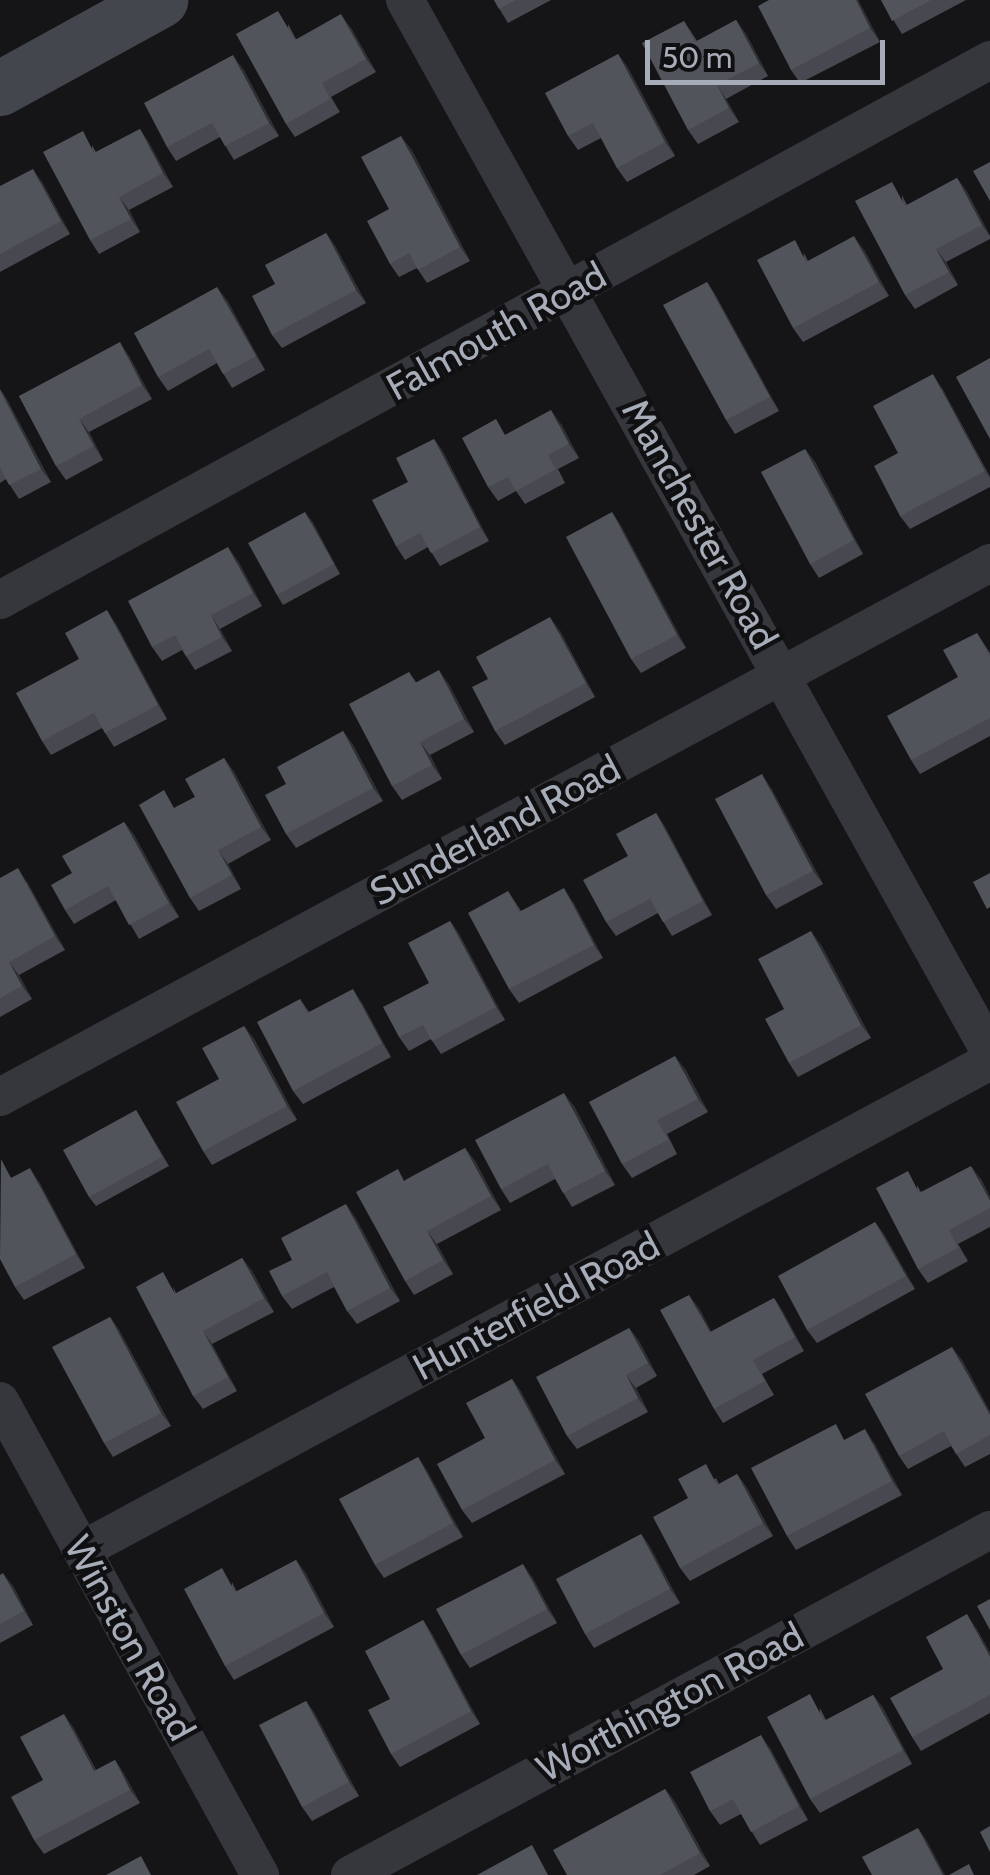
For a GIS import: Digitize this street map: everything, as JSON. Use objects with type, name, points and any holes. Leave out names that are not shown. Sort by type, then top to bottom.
[{"type":"street","points":[[0,88],[160,0]]},
{"type":"street","name":"Manchester Road","points":[[405,0],[785,674],[990,1052]]},
{"type":"street","name":"Falmouth Road","points":[[0,600],[990,60]]},
{"type":"street","name":"Sunderland Road","points":[[0,1097],[990,563]]},
{"type":"street","name":"Hunterfield Road","points":[[82,1550],[990,1061]]},
{"type":"street","name":"Winston Road","points":[[0,1401],[260,1875]]},
{"type":"street","name":"Worthington Road","points":[[350,1875],[990,1530]]},
{"type":"building","points":[[494,0],[516,0],[499,9]]},
{"type":"building","points":[[769,0],[856,0],[870,28],[791,70],[758,6]]},
{"type":"building","points":[[881,0],[931,0],[892,21]]},
{"type":"building","points":[[278,11],[295,40],[341,14],[366,59],[322,83],[330,99],[286,124],[236,34]]},
{"type":"building","points":[[736,20],[759,63],[717,85],[729,108],[688,130],[642,43],[684,21],[695,42]]},
{"type":"building","points":[[618,54],[665,142],[617,168],[593,123],[568,136],[545,93]]},
{"type":"building","points":[[233,55],[269,123],[225,146],[212,123],[167,147],[144,103]]},
{"type":"building","points":[[140,129],[163,173],[119,197],[131,219],[90,240],[43,152],[83,131],[94,153]]},
{"type":"building","points":[[401,136],[460,247],[418,270],[409,253],[390,264],[367,221],[389,209],[361,157]]},
{"type":"building","points":[[990,162],[990,201],[973,171]]},
{"type":"building","points":[[33,169],[61,221],[0,254],[0,186]]},
{"type":"building","points":[[957,178],[982,225],[936,249],[949,272],[905,295],[855,201],[892,182],[905,206]]},
{"type":"building","points":[[326,233],[356,290],[272,335],[252,296],[275,284],[265,265]]},
{"type":"building","points":[[854,236],[879,282],[793,328],[757,260],[795,240],[806,262]]},
{"type":"building","points":[[707,282],[770,397],[726,420],[663,305]]},
{"type":"building","points":[[217,287],[256,356],[223,374],[209,349],[158,377],[134,333]]},
{"type":"building","points":[[120,342],[142,385],[79,419],[94,446],[56,466],[19,396]]},
{"type":"building","points":[[990,358],[990,439],[956,377]]},
{"type":"building","points":[[933,374],[985,471],[900,516],[874,466],[898,453],[873,406]]},
{"type":"building","points":[[0,391],[41,469],[9,485],[0,467]]},
{"type":"building","points":[[551,410],[569,444],[548,455],[556,469],[516,491],[508,477],[488,487],[462,438],[496,419],[505,435]]},
{"type":"building","points":[[434,439],[480,527],[431,553],[420,533],[396,546],[372,500],[408,482],[396,458]]},
{"type":"building","points":[[805,449],[854,540],[810,564],[761,472]]},
{"type":"building","points":[[305,512],[334,564],[277,595],[248,543]]},
{"type":"building","points":[[612,512],[677,635],[631,659],[566,537]]},
{"type":"building","points":[[228,547],[253,593],[211,615],[222,637],[186,656],[175,635],[152,647],[128,601]]},
{"type":"building","points":[[107,610],[158,705],[105,733],[94,713],[42,741],[16,693],[79,659],[65,633]]},
{"type":"building","points":[[550,617],[586,683],[495,731],[472,687],[488,679],[476,657]]},
{"type":"building","points":[[977,633],[990,657],[990,718],[911,760],[887,716],[958,677],[943,650]]},
{"type":"building","points":[[439,670],[464,719],[420,742],[432,765],[392,786],[349,704],[409,672],[415,683]]},
{"type":"building","points":[[343,731],[373,788],[286,834],[265,795],[286,784],[277,767]]},
{"type":"building","points":[[224,758],[261,827],[218,850],[232,875],[190,898],[139,805],[164,790],[174,808],[195,797],[185,779]]},
{"type":"building","points":[[762,774],[813,871],[766,895],[715,799]]},
{"type":"building","points":[[656,813],[703,901],[663,922],[650,899],[606,922],[583,880],[628,856],[616,834]]},
{"type":"building","points":[[124,822],[169,903],[129,925],[108,886],[65,910],[51,885],[72,873],[62,856]]},
{"type":"building","points":[[18,868],[55,936],[9,962],[22,986],[0,998],[0,878]]},
{"type":"building","points":[[990,873],[990,907],[987,909],[973,882]]},
{"type":"building","points":[[564,888],[594,945],[509,989],[468,913],[508,891],[519,912]]},
{"type":"building","points":[[450,921],[496,1007],[432,1041],[423,1025],[399,1037],[383,1007],[429,983],[408,943]]},
{"type":"building","points":[[811,931],[861,1025],[789,1063],[765,1019],[784,1009],[758,959]]},
{"type":"building","points":[[353,989],[382,1043],[293,1091],[257,1022],[300,999],[307,1013]]},
{"type":"building","points":[[244,1026],[287,1106],[203,1151],[176,1102],[219,1079],[202,1048]]},
{"type":"building","points":[[675,1056],[698,1099],[657,1120],[668,1140],[622,1164],[589,1102]]},
{"type":"building","points":[[564,1093],[605,1171],[563,1193],[548,1164],[501,1189],[475,1140]]},
{"type":"building","points":[[136,1110],[162,1157],[89,1197],[63,1150]]},
{"type":"building","points":[[465,1148],[491,1196],[427,1231],[443,1260],[405,1281],[356,1192],[398,1169],[404,1181]]},
{"type":"building","points":[[1,1159],[11,1178],[30,1168],[76,1254],[15,1287],[0,1259]]},
{"type":"building","points":[[971,1166],[990,1208],[949,1230],[958,1248],[918,1269],[876,1188],[908,1171],[919,1193]]},
{"type":"building","points":[[346,1204],[390,1288],[347,1311],[327,1272],[282,1296],[269,1271],[292,1260],[281,1238]]},
{"type":"building","points":[[875,1222],[906,1276],[807,1330],[778,1276]]},
{"type":"building","points":[[242,1258],[264,1298],[203,1331],[228,1377],[193,1396],[136,1287],[163,1272],[175,1294]]},
{"type":"building","points":[[689,1295],[710,1332],[774,1298],[795,1337],[753,1360],[765,1381],[714,1409],[660,1310]]},
{"type":"building","points":[[110,1317],[161,1413],[104,1443],[52,1347]]},
{"type":"building","points":[[629,1328],[648,1363],[626,1375],[638,1398],[567,1436],[536,1377]]},
{"type":"building","points":[[952,1347],[990,1415],[990,1435],[956,1454],[944,1431],[899,1456],[865,1394]]},
{"type":"building","points":[[512,1379],[555,1460],[462,1510],[437,1464],[485,1438],[466,1403]]},
{"type":"building","points":[[836,1424],[844,1440],[865,1429],[892,1481],[787,1536],[751,1468]]},
{"type":"building","points":[[418,1457],[453,1523],[375,1565],[339,1499]]},
{"type":"building","points":[[706,1464],[717,1485],[737,1474],[763,1523],[680,1568],[653,1517],[688,1498],[678,1479]]},
{"type":"building","points":[[641,1534],[670,1589],[585,1634],[556,1579]]},
{"type":"building","points":[[296,1560],[324,1613],[225,1666],[184,1589],[222,1568],[235,1592]]},
{"type":"building","points":[[523,1564],[547,1609],[461,1655],[436,1609]]},
{"type":"building","points":[[3,1573],[24,1611],[0,1624],[0,1575]]},
{"type":"building","points":[[990,1599],[990,1630],[977,1606]]},
{"type":"building","points":[[967,1614],[990,1657],[990,1695],[912,1737],[890,1698],[943,1669],[926,1637]]},
{"type":"building","points":[[423,1620],[471,1711],[391,1754],[368,1710],[390,1699],[365,1651]]},
{"type":"building","points":[[810,1694],[824,1721],[873,1695],[903,1750],[810,1799],[767,1717]]},
{"type":"building","points":[[306,1701],[349,1782],[302,1807],[259,1725]]},
{"type":"building","points":[[64,1714],[94,1771],[115,1760],[130,1790],[34,1840],[11,1797],[43,1780],[20,1737]]},
{"type":"building","points":[[761,1735],[799,1806],[751,1832],[733,1799],[710,1811],[690,1772]]},
{"type":"building","points":[[665,1789],[700,1853],[660,1875],[567,1875],[553,1850]]},
{"type":"building","points":[[990,1826],[990,1852],[980,1832]]},
{"type":"building","points":[[918,1828],[943,1875],[872,1875],[862,1857]]},
{"type":"building","points":[[532,1845],[548,1875],[477,1875]]},
{"type":"building","points":[[141,1856],[151,1875],[106,1875]]},
{"type":"building","points":[[969,1864],[974,1875],[949,1875]]}]
